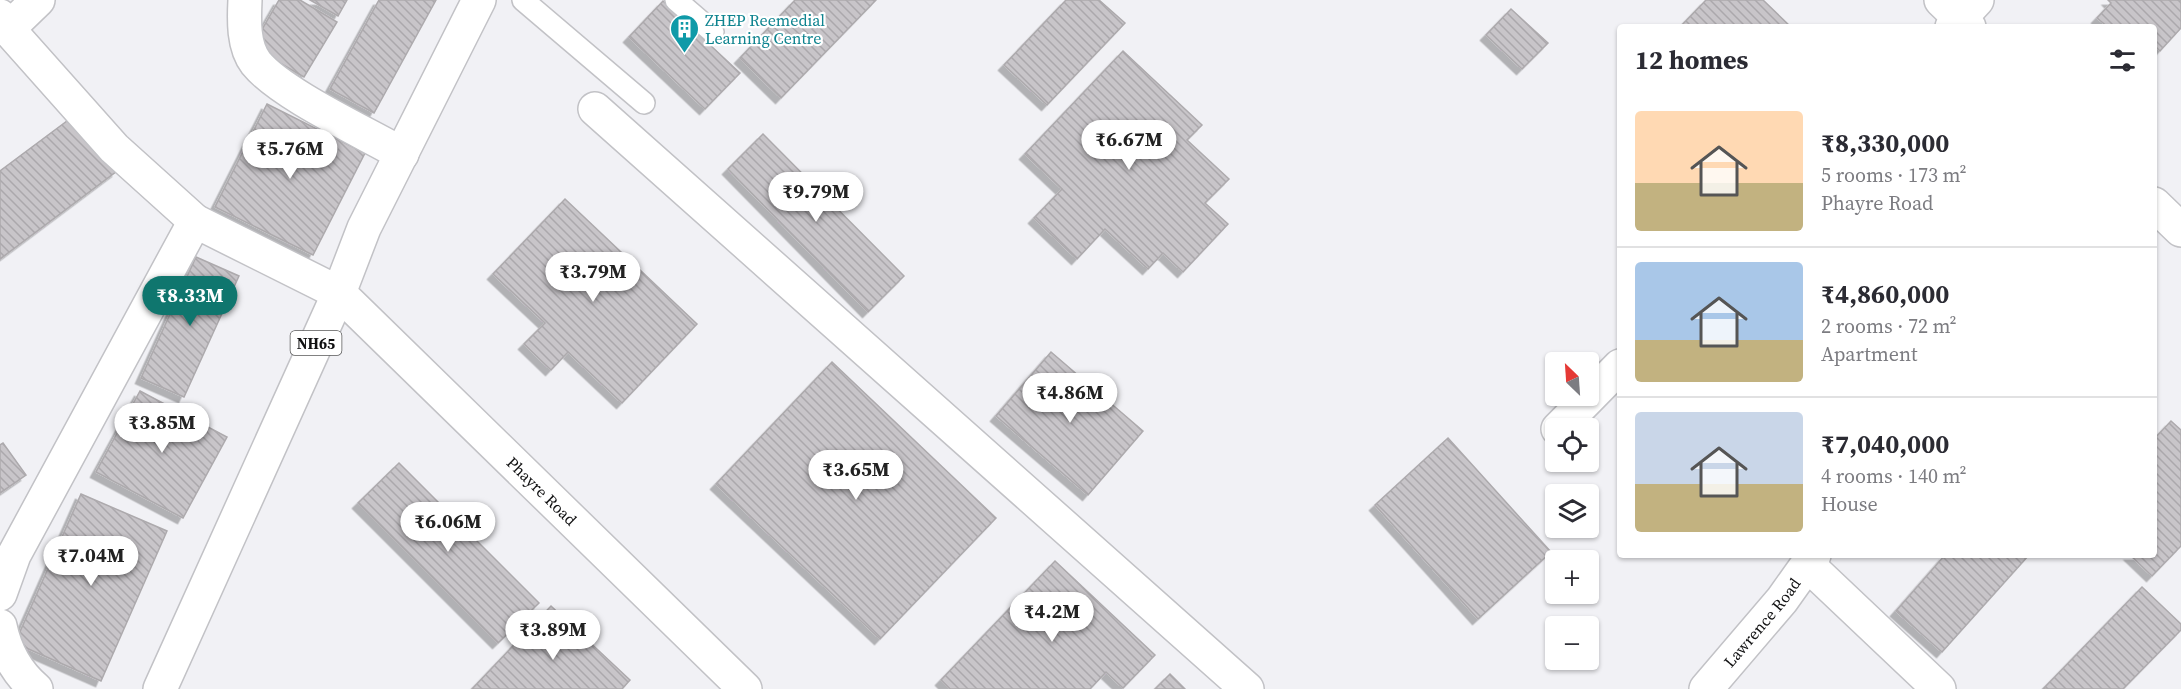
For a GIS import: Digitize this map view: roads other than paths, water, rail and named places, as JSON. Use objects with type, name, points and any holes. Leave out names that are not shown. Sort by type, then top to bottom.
[{"type":"main road","points":[[4,23],[38,0]]},
{"type":"main road","points":[[245,0],[244,27],[254,61],[276,82],[402,154]]},
{"type":"main road","name":"NH65","points":[[160,689],[339,293],[364,228],[479,0]]},
{"type":"main road","name":"Phayre Road","points":[[4,23],[114,148],[195,221],[339,293],[745,689]]},
{"type":"main road","points":[[595,109],[1247,689]]},
{"type":"main road","points":[[2157,207],[2181,230]]},
{"type":"main road","points":[[0,594],[14,555],[195,221]]},
{"type":"main road","points":[[1569,418],[1617,369]]},
{"type":"main road","points":[[1811,560],[1939,689]]},
{"type":"main road","name":"Lawrence Road","points":[[1706,689],[1782,600],[1811,560]]},
{"type":"main road","points":[[0,626],[4,644],[25,680],[36,689]]},
{"type":"lane","points":[[523,0],[644,103]]},
{"type":"lane","points":[[676,0],[713,32]]},
{"type":"place","name":"ZHEP Reemedial Learning Centre","points":[[684,54]]}]
